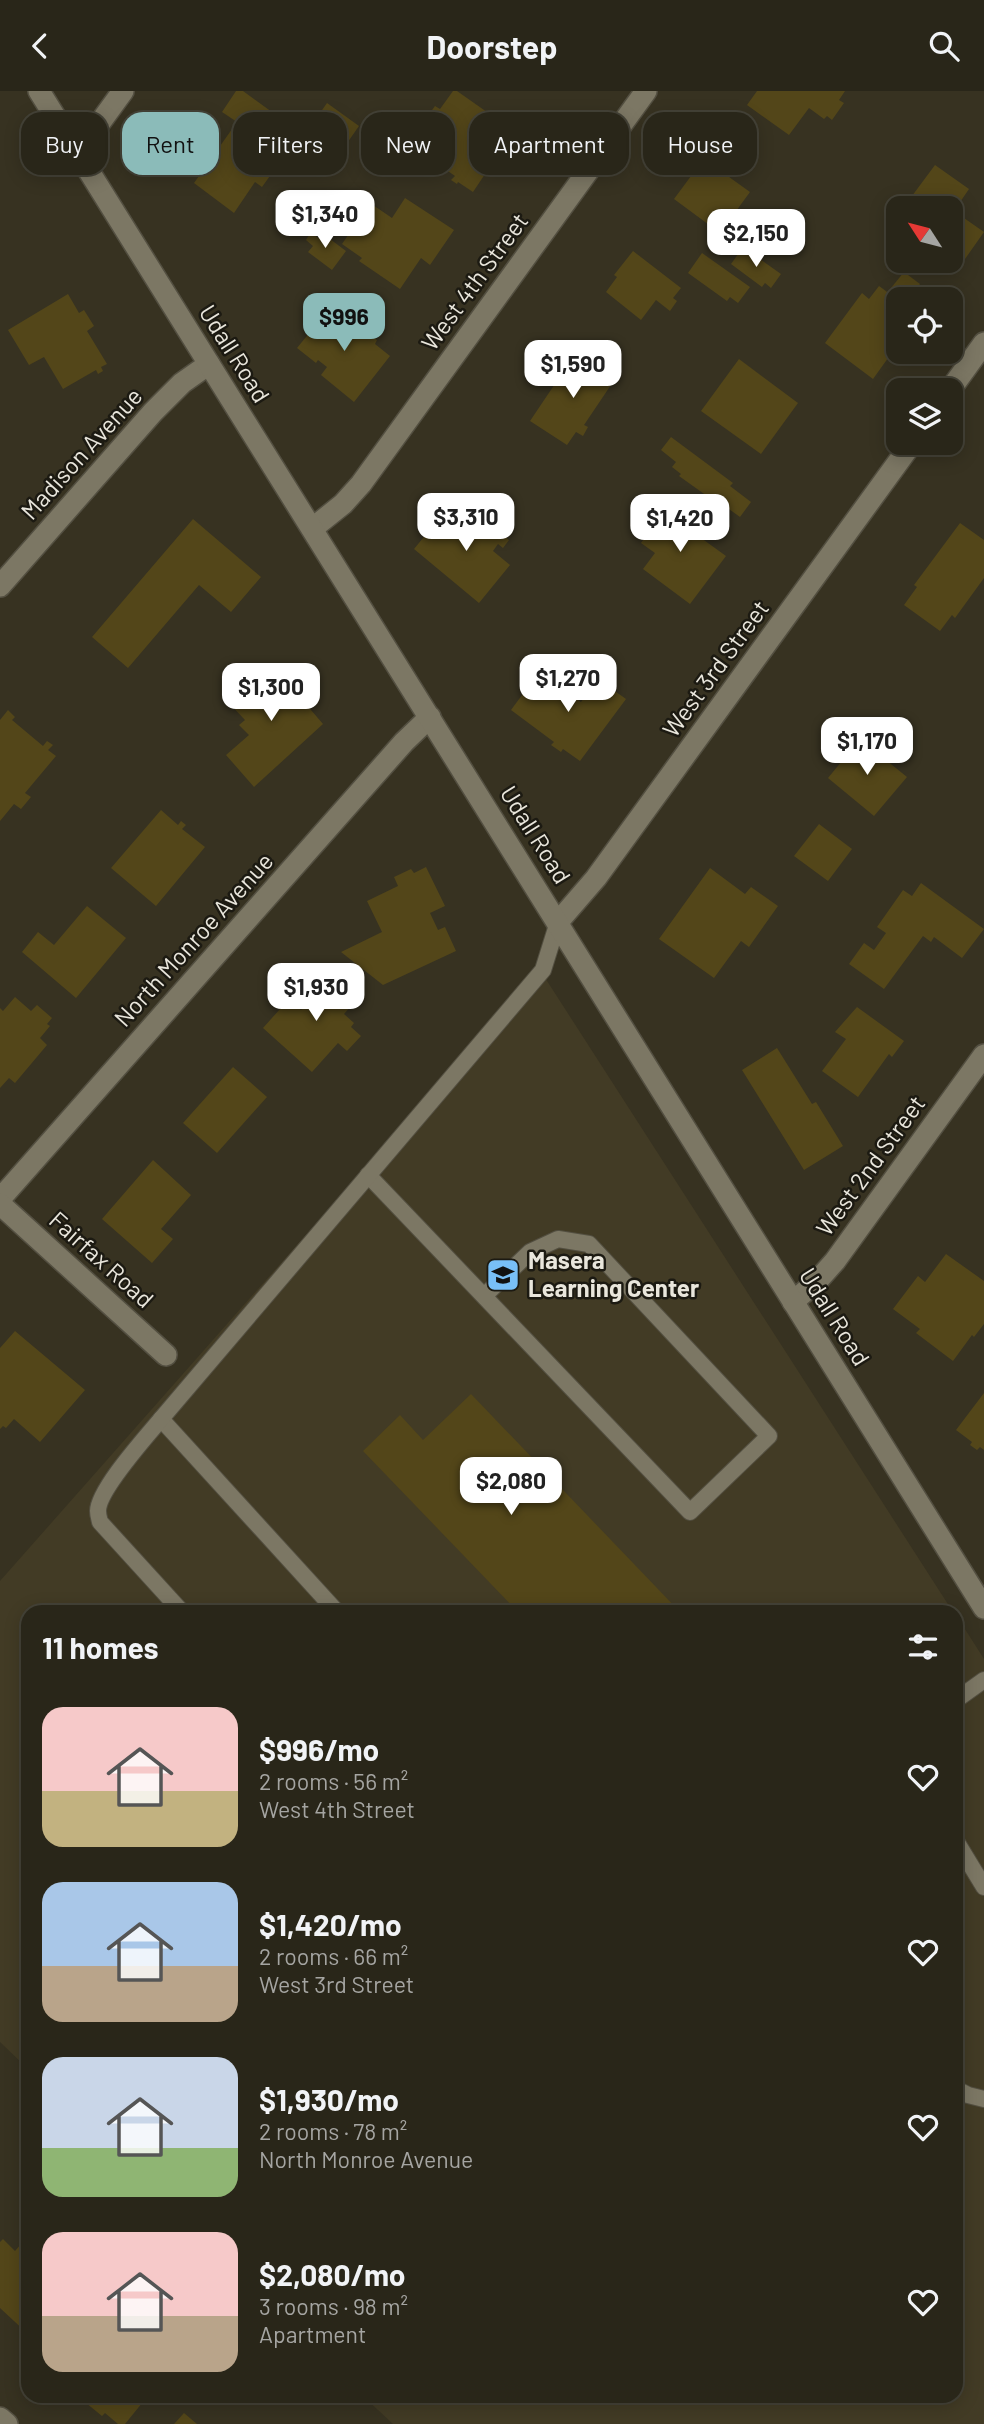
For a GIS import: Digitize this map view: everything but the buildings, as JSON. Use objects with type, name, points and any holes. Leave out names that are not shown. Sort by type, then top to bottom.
[{"type":"street","name":"Udall Road","points":[[39,91],[52,112]]},
{"type":"street","points":[[108,112],[123,91]]},
{"type":"street","name":"West 4th Street","points":[[313,528],[343,504],[361,484],[646,91]]},
{"type":"street","name":"Udall Road","points":[[92,175],[984,1608]]},
{"type":"street","points":[[959,378],[984,343]]},
{"type":"street","name":"Madison Avenue","points":[[0,586],[153,412],[182,383],[209,364]]},
{"type":"street","name":"West 3rd Street","points":[[558,922],[596,878],[903,455]]},
{"type":"street","name":"North Monroe Avenue","points":[[0,1199],[430,717]]},
{"type":"street","name":"West 2nd Street","points":[[793,1302],[835,1261],[984,1055]]},
{"type":"street","name":"Fairfax Road","points":[[0,1204],[166,1355]]},
{"type":"lane","points":[[175,1605],[100,1522],[97,1509],[121,1468],[161,1419],[543,970],[558,922]]},
{"type":"lane","points":[[368,1175],[690,1512],[769,1436],[590,1244],[558,1239],[530,1252],[484,1296]]},
{"type":"lane","points":[[161,1419],[331,1605]]},
{"type":"lane","points":[[963,1695],[984,1680]]},
{"type":"lane","points":[[963,1852],[984,1887]]},
{"type":"lane","points":[[963,2092],[984,2099]]},
{"type":"shaded area","name":"Masera Learning Center","points":[[540,970],[948,1605],[21,1605],[21,2062],[0,2042],[0,1581]]},
{"type":"shaded area","points":[[963,1626],[984,1659],[984,2424],[393,2424],[370,2403],[963,2403]]},
{"type":"place","name":"Masera Learning Center","points":[[503,1275]]}]
